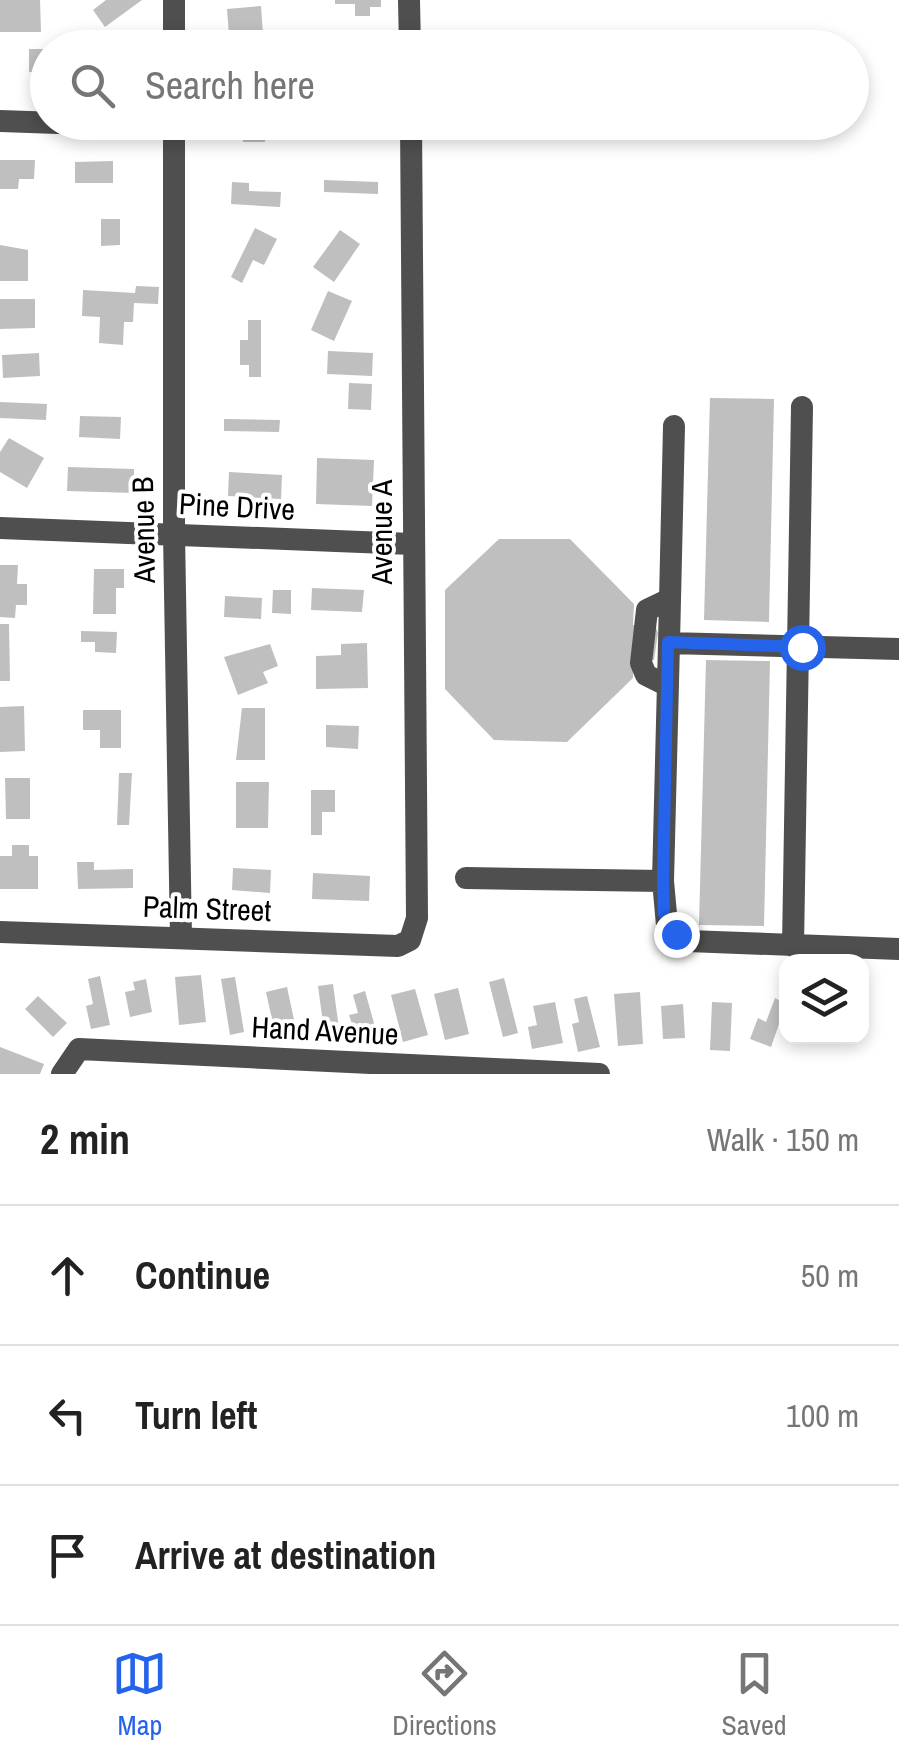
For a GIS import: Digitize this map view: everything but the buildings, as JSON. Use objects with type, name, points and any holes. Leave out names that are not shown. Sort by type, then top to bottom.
[{"type":"street","points":[[174,0],[174,30]]},
{"type":"street","points":[[410,0],[410,30]]},
{"type":"street","points":[[0,121],[30,122]]},
{"type":"street","name":"Avenue B","points":[[174,140],[174,534],[181,938]]},
{"type":"street","name":"Avenue A","points":[[410,140],[417,918],[410,940]]},
{"type":"street","points":[[792,946],[802,406]]},
{"type":"street","points":[[674,426],[663,881],[667,925],[688,941],[899,949]]},
{"type":"street","name":"Pine Drive","points":[[0,528],[412,544]]},
{"type":"street","points":[[668,686],[646,675],[641,649],[647,610],[670,599]]},
{"type":"street","points":[[668,642],[899,649]]},
{"type":"street","points":[[466,878],[663,881]]},
{"type":"street","name":"Palm Street","points":[[0,932],[398,946],[410,940]]},
{"type":"street","name":"Hand Avenue","points":[[62,1074],[80,1049],[598,1074]]},
{"type":"route","points":[[676,934],[667,925],[664,914],[663,881],[668,642],[802,647]]}]
